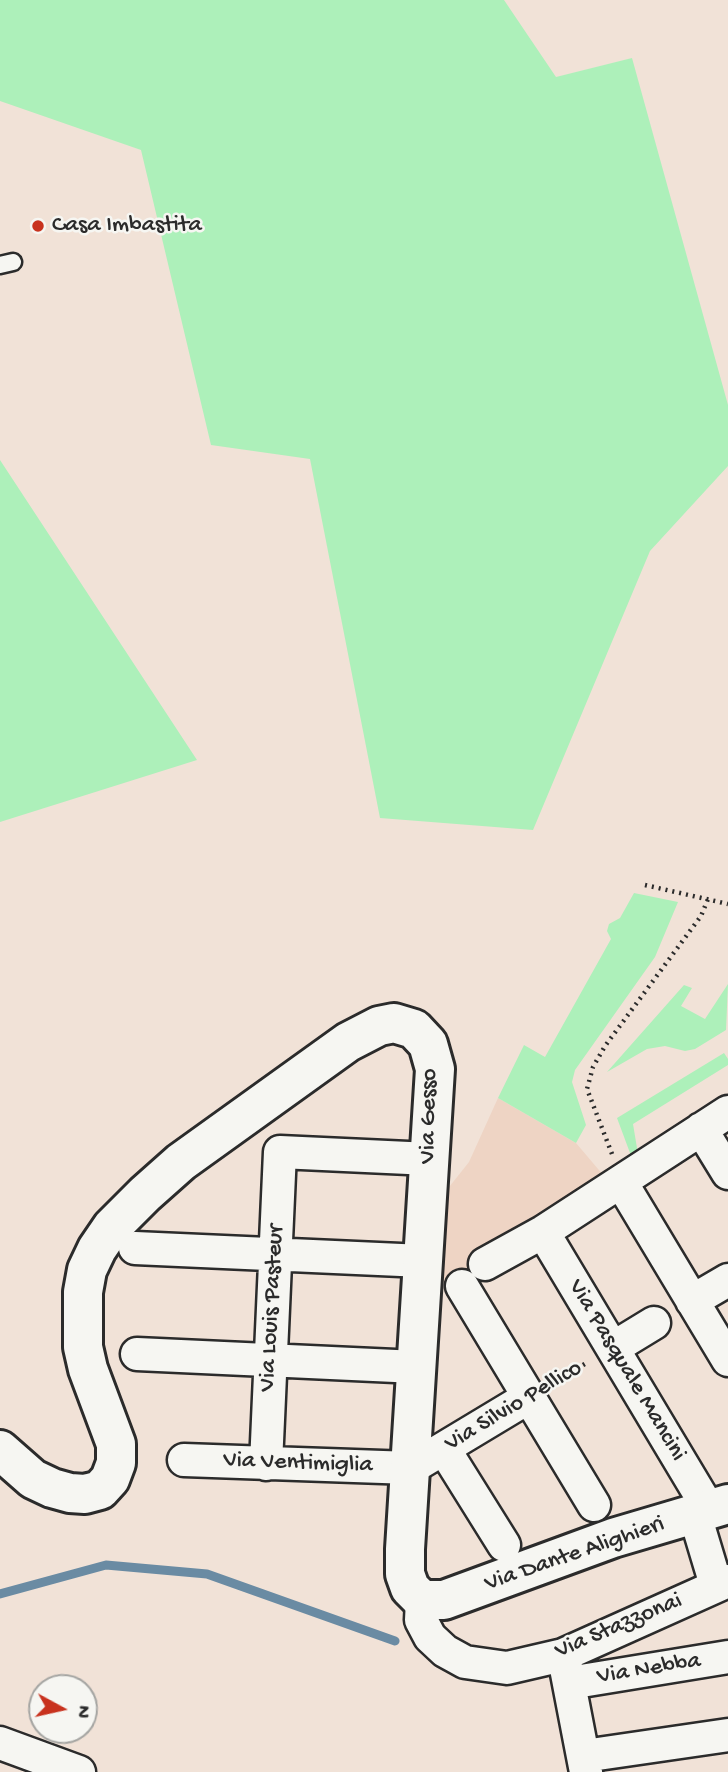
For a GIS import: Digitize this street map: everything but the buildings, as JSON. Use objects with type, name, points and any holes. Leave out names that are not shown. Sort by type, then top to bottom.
[{"type":"street","name":"Via Gesso","points":[[0,1450],[33,1479],[52,1488],[85,1494],[100,1490],[110,1479],[116,1463],[116,1444],[83,1347],[83,1292],[97,1249],[112,1227],[181,1162],[348,1042],[379,1026],[394,1023],[414,1029],[428,1044],[435,1069],[405,1574],[410,1588],[422,1600]]},
{"type":"street","points":[[485,1264],[543,1232],[728,1112]]},
{"type":"street","points":[[701,1129],[728,1173]]},
{"type":"street","name":"Via Louis Pasteur","points":[[265,1464],[280,1152],[430,1159]]},
{"type":"street","points":[[621,1182],[728,1360]]},
{"type":"street","name":"Via Pasquale Mancini","points":[[543,1232],[711,1510],[722,1583]]},
{"type":"street","points":[[135,1248],[423,1261]]},
{"type":"street","points":[[692,1301],[728,1280]]},
{"type":"street","points":[[462,1286],[594,1505]]},
{"type":"street","points":[[612,1348],[654,1323]]},
{"type":"street","points":[[137,1354],[417,1367]]},
{"type":"street","name":"Via Silvio Pellico","points":[[411,1468],[529,1397]]},
{"type":"street","points":[[444,1449],[504,1545]]},
{"type":"street","name":"Via Ventimiglia","points":[[184,1460],[411,1468]]},
{"type":"street","name":"Via Dante Alighieri","points":[[422,1600],[444,1600],[613,1538],[711,1510]]},
{"type":"street","name":"Via Stazzonai","points":[[422,1600],[421,1620],[430,1637],[445,1651],[465,1662],[507,1668],[566,1669],[722,1583]]},
{"type":"street","name":"Via Nebba","points":[[566,1669],[728,1657]]},
{"type":"street","points":[[566,1669],[585,1764],[728,1735]]},
{"type":"street","points":[[0,1743],[79,1772]]},
{"type":"path","points":[[645,885],[728,904]]},
{"type":"path","points":[[621,1182],[587,1089],[593,1067],[605,1046],[701,916],[708,899]]},
{"type":"path","name":"Via Silvio Pellico","points":[[529,1397],[612,1348]]},
{"type":"shaded area","points":[[498,1098],[576,1143],[604,1176],[471,1255],[479,1271],[460,1282],[438,1282],[442,1196],[469,1162]]},
{"type":"green space","points":[[0,0],[504,0],[556,77],[632,58],[728,405],[728,466],[650,551],[533,830],[380,818],[310,459],[211,445],[141,150],[0,101]]},
{"type":"green space","points":[[0,460],[197,760],[0,822]]},
{"type":"green space","points":[[634,893],[678,902],[655,957],[575,1070],[572,1082],[586,1125],[576,1143],[498,1098],[524,1045],[545,1057],[611,939],[607,931],[609,924],[620,918]]},
{"type":"green space","points":[[728,984],[726,1030],[695,1049],[685,1051],[665,1046],[647,1049],[607,1072],[684,985],[692,988],[681,1006],[705,1019]]},
{"type":"green space","points":[[724,1053],[728,1065],[633,1124],[638,1154],[633,1161],[617,1118]]},
{"type":"waterway","points":[[0,1594],[106,1565],[207,1574],[395,1641]]},
{"type":"place","name":"Casa Imbastita","points":[[38,226]]}]
